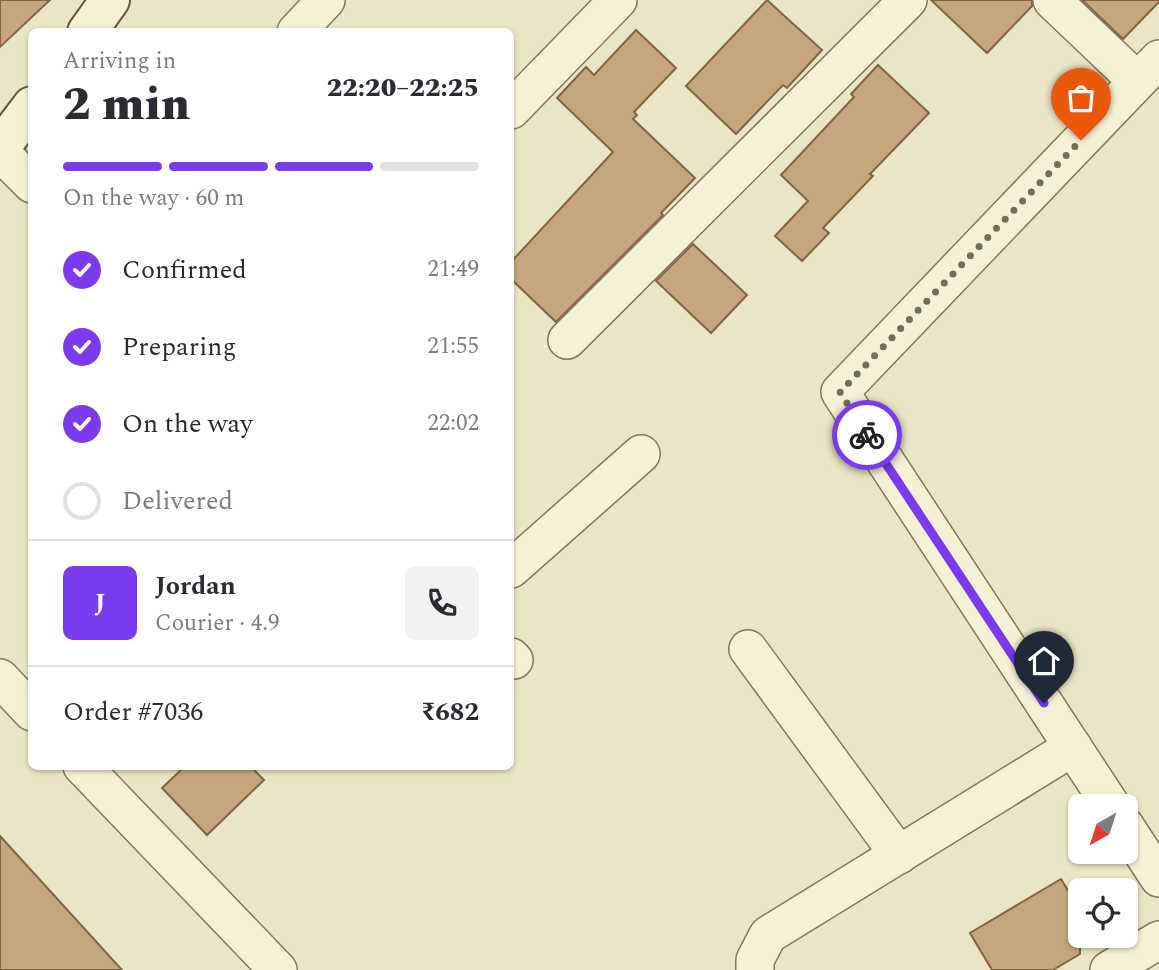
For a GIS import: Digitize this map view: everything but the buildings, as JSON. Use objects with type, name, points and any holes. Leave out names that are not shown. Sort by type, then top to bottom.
[{"type":"street","points":[[90,28],[110,0]]},
{"type":"street","points":[[300,28],[326,0]]},
{"type":"street","points":[[514,107],[618,0]]},
{"type":"street","points":[[567,340],[908,0]]},
{"type":"street","points":[[1052,0],[1148,70],[840,392],[1104,794]]},
{"type":"street","points":[[28,112],[0,150],[28,180]]},
{"type":"street","points":[[514,566],[641,454]]},
{"type":"street","points":[[748,649],[899,855]]},
{"type":"street","points":[[0,678],[28,708]]},
{"type":"street","points":[[755,970],[755,960],[768,935],[1073,747]]},
{"type":"street","points":[[86,770],[278,970]]},
{"type":"street","points":[[1138,846],[1159,878]]},
{"type":"street","points":[[1109,970],[1159,940]]},
{"type":"way so far","points":[[867,435],[840,392],[1081,140]]},
{"type":"route","points":[[867,435],[1044,703]]}]
